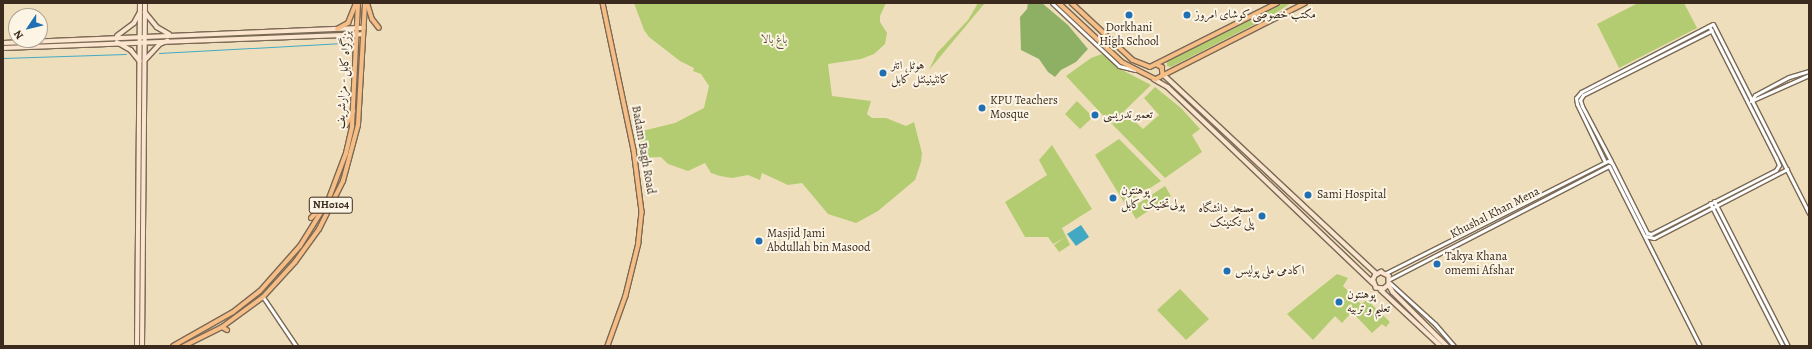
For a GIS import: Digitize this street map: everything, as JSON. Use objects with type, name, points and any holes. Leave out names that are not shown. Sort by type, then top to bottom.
[{"type":"highway","name":"بزرگراه کابل - مزارشریف","points":[[173,346],[233,312],[260,291],[300,246],[328,202],[346,153],[355,107],[358,33],[357,3]]},
{"type":"highway","points":[[337,29],[351,20],[357,3]]},
{"type":"highway","name":"بزرگراه کابل - مزارشریف","points":[[184,346],[222,327],[262,297],[309,243],[343,181],[358,126],[366,3]]},
{"type":"highway","points":[[366,3],[372,19],[379,28]]},
{"type":"highway","points":[[346,126],[355,107]]},
{"type":"highway","points":[[311,218],[328,202]]},
{"type":"highway","points":[[222,327],[227,330]]},
{"type":"main road","points":[[140,3],[142,11],[145,258],[142,346]]},
{"type":"main road","points":[[115,37],[134,23],[142,11],[145,3]]},
{"type":"main road","name":"Badam Bagh Road","points":[[603,3],[634,150],[642,212],[639,242],[626,296],[608,346]]},
{"type":"main road","points":[[1059,3],[1134,70],[1168,87],[1380,290],[1441,346]]},
{"type":"main road","points":[[1072,3],[1133,60],[1150,66],[1277,3]]},
{"type":"main road","points":[[1152,78],[1163,74],[1305,3]]},
{"type":"main road","points":[[142,11],[156,26],[170,35]]},
{"type":"main road","points":[[3,43],[115,37],[364,28]]},
{"type":"main road","points":[[3,48],[116,42],[364,34]]},
{"type":"main road","points":[[137,346],[142,63],[160,44],[171,40]]},
{"type":"main road","points":[[116,42],[130,50],[142,63]]},
{"type":"main road","points":[[1156,64],[1162,67],[1163,74],[1377,274],[1386,273],[1389,283],[1447,346]]},
{"type":"main road","points":[[1150,66],[1148,72],[1152,78]]},
{"type":"main road","points":[[1373,283],[1377,274]]},
{"type":"main road","points":[[1380,290],[1389,283]]},
{"type":"street","points":[[1052,3],[1119,66],[1134,70]]},
{"type":"street","points":[[1605,162],[1577,104],[1576,98],[1581,92],[1709,26],[1713,30],[1779,168],[1651,234],[1647,233],[1634,205],[1623,189]]},
{"type":"street","points":[[1700,346],[1629,206],[1612,162],[1580,100],[1583,95],[1713,30]]},
{"type":"street","points":[[1733,71],[1763,123],[1809,213]]},
{"type":"street","points":[[1751,101],[1755,96],[1789,77],[1809,71]]},
{"type":"street","points":[[1751,101],[1809,75]]},
{"type":"street","points":[[1759,125],[1763,123]]},
{"type":"street","points":[[1386,273],[1605,162],[1612,162]]},
{"type":"street","name":"Khushal Khan Mena","points":[[1389,283],[1489,226],[1609,166],[1623,189]]},
{"type":"street","points":[[1645,236],[1654,238],[1786,169]]},
{"type":"street","points":[[1714,201],[1788,346]]},
{"type":"street","points":[[1710,203],[1783,346]]},
{"type":"street","points":[[1629,206],[1631,204],[1634,205]]},
{"type":"street","points":[[1503,214],[1501,218],[1505,218]]},
{"type":"street","points":[[1487,222],[1490,223],[1489,226]]},
{"type":"street","points":[[1389,283],[1435,324],[1454,346]]},
{"type":"street","points":[[262,297],[296,346]]},
{"type":"street","points":[[1765,311],[1769,309]]},
{"type":"green space","name":"باغ بالا","points":[[634,3],[886,3],[880,16],[880,22],[887,33],[885,44],[874,54],[861,59],[828,64],[832,96],[871,101],[867,114],[872,118],[886,118],[906,126],[914,122],[922,153],[921,162],[915,180],[878,211],[856,223],[828,214],[802,183],[788,185],[762,173],[760,180],[748,175],[732,178],[711,173],[705,163],[688,171],[668,164],[661,157],[641,158],[634,133],[675,123],[704,108],[709,86],[701,74],[693,71],[694,68],[680,61],[649,37],[644,30]]},
{"type":"green space","points":[[978,3],[985,3],[929,70],[937,53],[968,20]]},
{"type":"green space","points":[[1028,3],[1042,3],[1068,25],[1088,49],[1076,62],[1061,70],[1055,77],[1048,72],[1039,59],[1021,50],[1020,17],[1027,9]]},
{"type":"green space","points":[[1281,3],[1291,3],[1273,15],[1171,67],[1167,66],[1167,61]]},
{"type":"green space","points":[[1638,3],[1684,3],[1697,28],[1619,68],[1597,24]]},
{"type":"green space","points":[[1102,54],[1120,69],[1151,85],[1111,124],[1066,76],[1091,58]]},
{"type":"green space","points":[[1155,87],[1181,108],[1200,129],[1192,135],[1202,152],[1165,178],[1112,124],[1127,114],[1143,129],[1159,115],[1144,98]]},
{"type":"green space","points":[[1077,101],[1093,117],[1080,129],[1065,114]]},
{"type":"green space","points":[[1119,139],[1161,181],[1125,204],[1095,155]]},
{"type":"green space","points":[[1052,145],[1092,209],[1062,228],[1070,245],[1059,252],[1054,245],[1064,238],[1053,244],[1048,237],[1025,237],[1005,202],[1047,175],[1039,160]]},
{"type":"green space","points":[[1165,186],[1171,196],[1136,219],[1130,209]]},
{"type":"green space","points":[[1337,274],[1348,278],[1343,286],[1361,304],[1367,300],[1390,322],[1386,327],[1382,324],[1372,333],[1352,312],[1342,323],[1335,316],[1313,340],[1287,314]]},
{"type":"green space","points":[[1180,289],[1209,319],[1186,340],[1157,310]]},
{"type":"water","points":[[1081,225],[1089,237],[1076,246],[1067,234]]},
{"type":"waterway","points":[[159,53],[343,43]]},
{"type":"waterway","points":[[3,58],[126,54]]},
{"type":"place","name":"Dorkhani High School","points":[[1129,15]]},
{"type":"place","name":"مکتب خصوصی کوشای امروز","points":[[1187,15]]},
{"type":"place","name":"ہوٹل انٹر کانٹینینٹل کابل","points":[[883,73]]},
{"type":"place","name":"KPU Teachers Mosque","points":[[982,108]]},
{"type":"place","name":"تعمیر تدریسی","points":[[1095,115]]},
{"type":"place","name":"Sami Hospital","points":[[1308,195]]},
{"type":"place","name":"پوهنتون پولی‌تخنیک کابل","points":[[1113,198]]},
{"type":"place","name":"مسجد دانشگاه پلی تکنینک","points":[[1262,216]]},
{"type":"place","name":"Masjid Jami Abdullah bin Masood","points":[[759,241]]},
{"type":"place","name":"Takya Khana omemi Afshar","points":[[1437,264]]},
{"type":"place","name":"اکادمی ملی پولیس","points":[[1227,271]]},
{"type":"place","name":"پوهنتون تعلیم و تربیه","points":[[1339,302]]}]
